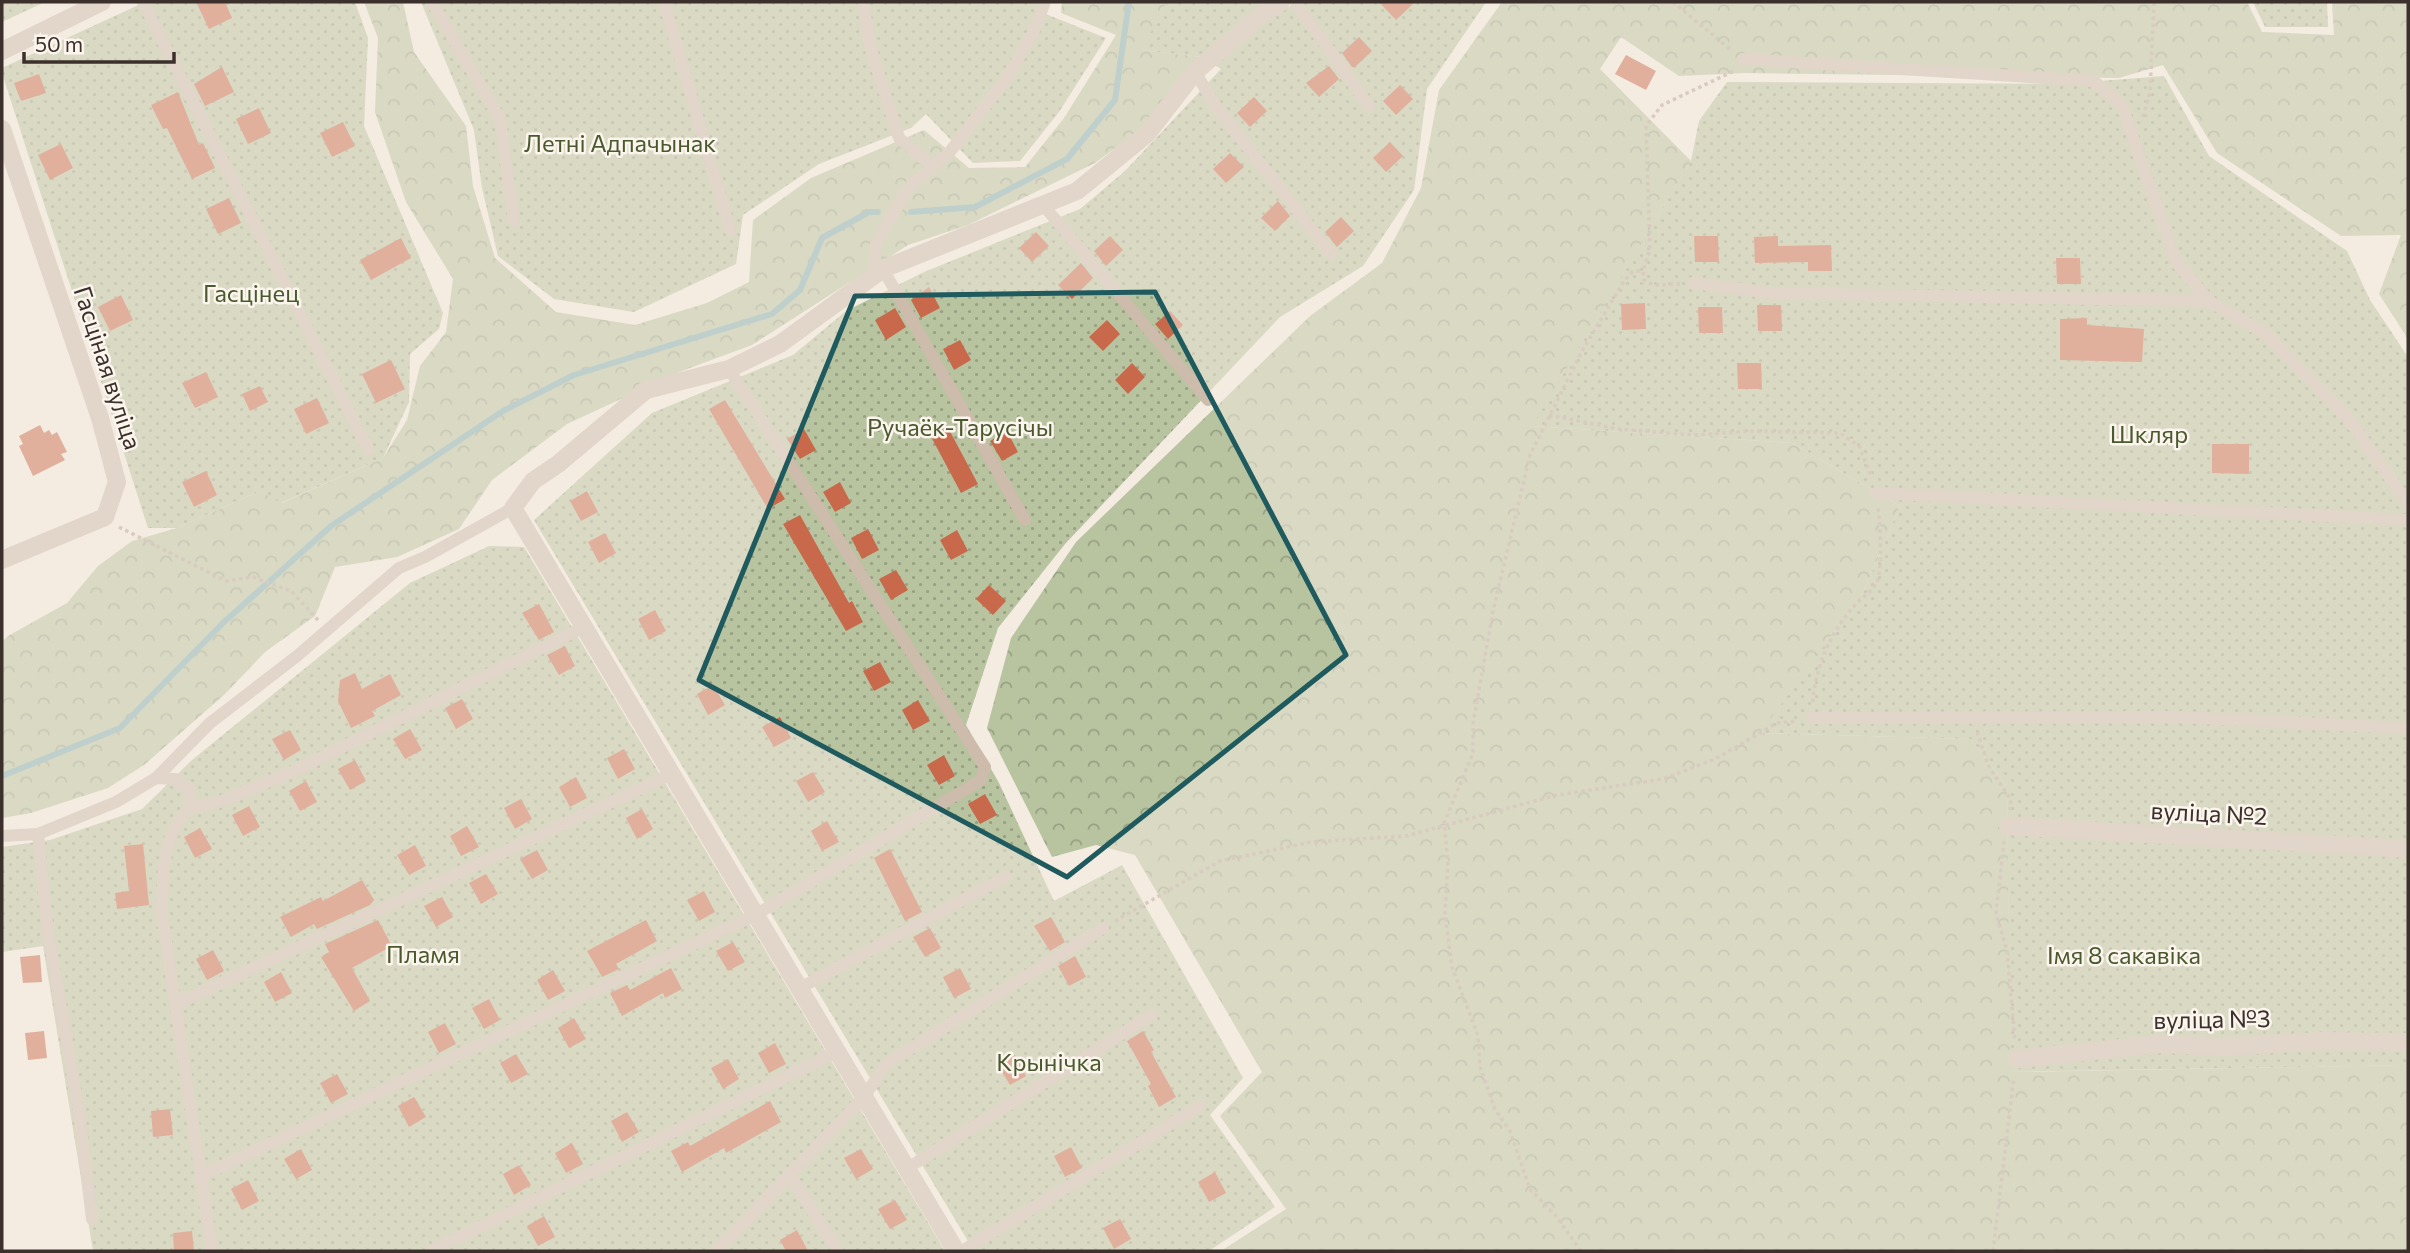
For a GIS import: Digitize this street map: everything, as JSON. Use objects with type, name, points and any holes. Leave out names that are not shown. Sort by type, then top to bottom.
[{"type":"street","points":[[2,51],[102,2]]},
{"type":"street","points":[[956,1251],[836,1052],[674,773],[513,508],[533,481],[558,464],[646,390],[729,369],[779,344],[878,272],[1077,191],[1147,134],[1195,72],[1259,16],[1281,2]]},
{"type":"street","name":"Гасціная вуліца","points":[[2,130],[100,418],[117,482],[102,518]]},
{"type":"street","points":[[2,560],[102,518]]},
{"type":"street","name":"вуліца №2","points":[[2008,826],[2408,849]]},
{"type":"street","name":"вуліца №3","points":[[2017,1059],[2159,1044],[2227,1047],[2319,1041],[2408,1042]]},
{"type":"lane","points":[[143,2],[368,449]]},
{"type":"lane","points":[[432,2],[500,119],[514,221]]},
{"type":"lane","points":[[664,2],[730,230]]},
{"type":"lane","points":[[863,2],[870,46],[899,138],[933,167]]},
{"type":"lane","points":[[1025,520],[878,272],[876,244],[908,188],[949,153],[1007,78],[1032,36],[1045,2]]},
{"type":"lane","points":[[1295,2],[1369,106]]},
{"type":"lane","points":[[1743,59],[2094,81],[2122,106],[2176,262],[2209,300],[2266,334],[2347,417],[2408,503]]},
{"type":"lane","points":[[1195,72],[1217,108],[1331,254]]},
{"type":"lane","points":[[1044,206],[1208,400]]},
{"type":"lane","points":[[1693,283],[1771,293],[2209,300]]},
{"type":"lane","points":[[200,1177],[757,914],[981,780],[985,767],[729,369]]},
{"type":"lane","points":[[1876,493],[2408,520]]},
{"type":"lane","points":[[2,836],[38,834],[116,802],[156,778],[210,723],[328,630],[399,568],[425,558],[513,508]]},
{"type":"lane","points":[[212,1251],[162,914],[163,862],[176,821],[189,808],[219,802],[294,771],[586,626]]},
{"type":"lane","points":[[1811,718],[2179,717],[2408,728]]},
{"type":"lane","points":[[176,1004],[674,773]]},
{"type":"lane","points":[[156,778],[175,779],[189,789],[189,808]]},
{"type":"lane","points":[[38,834],[48,932],[79,1112],[92,1219]]},
{"type":"lane","points":[[800,988],[1004,877]]},
{"type":"lane","points":[[717,1251],[864,1097],[886,1065],[1103,928]]},
{"type":"lane","points":[[906,1169],[1152,1015]]},
{"type":"lane","points":[[431,1251],[455,1246],[836,1052]]},
{"type":"lane","points":[[962,1251],[1200,1106]]},
{"type":"lane","points":[[789,1174],[838,1251]]},
{"type":"path","points":[[1673,2],[1743,59],[1737,70],[1662,105],[1646,126],[1650,249],[1643,271],[1644,279],[1653,285],[1693,283]]},
{"type":"path","points":[[2136,142],[2150,92],[2154,2]]},
{"type":"path","points":[[1581,1251],[1556,1216],[1530,1189],[1510,1131],[1495,1109],[1480,1067],[1478,1036],[1452,967],[1445,914],[1448,863],[1444,823],[1474,753],[1474,724],[1493,611],[1530,455],[1623,281],[1633,271],[1643,271]]},
{"type":"path","points":[[1103,928],[1220,862],[1311,842],[1406,836],[1444,823],[1557,795],[1663,779],[1715,758],[1777,723],[1811,718],[1814,683],[1826,646],[1855,605],[1876,585],[1880,569],[1876,493],[1859,446],[1840,433],[1749,431],[1693,435],[1619,429],[1549,415]]},
{"type":"path","points":[[102,518],[226,581],[255,578],[291,591],[328,630]]},
{"type":"path","points":[[1965,716],[1977,733],[1987,765],[2011,800],[2002,850],[1996,914],[2007,950],[2017,1059],[1993,1251]]},
{"type":"highlighted area","points":[[1155,292],[1346,655],[1067,877],[699,680],[855,296]]},
{"type":"green space","points":[[2,2],[45,2],[2,22]]},
{"type":"green space","name":"Гасцінец","points":[[145,2],[355,2],[368,38],[364,126],[443,313],[439,329],[410,354],[409,402],[383,458],[281,503],[260,491],[177,528],[148,528],[2,73],[2,68]]},
{"type":"green space","points":[[364,2],[403,2],[414,52],[466,126],[473,186],[495,258],[556,312],[635,325],[707,303],[749,282],[753,220],[811,178],[924,130],[969,168],[1025,167],[1064,118],[1116,35],[1061,13],[1062,2],[1167,2],[1142,50],[1202,57],[1137,132],[1095,163],[968,225],[908,245],[752,345],[679,372],[567,424],[492,480],[459,529],[397,557],[335,567],[315,616],[265,652],[224,695],[144,765],[108,788],[31,813],[2,818],[2,642],[8,636],[67,603],[98,566],[132,541],[177,528],[260,491],[282,503],[383,458],[407,420],[420,366],[446,332],[453,279],[406,202],[375,112],[378,38]]},
{"type":"green space","name":"Летні Адпачынак","points":[[421,2],[1039,2],[1038,11],[1106,38],[1059,112],[1020,161],[973,163],[926,114],[911,128],[819,164],[743,215],[736,264],[634,312],[554,299],[498,256],[482,188],[474,130]]},
{"type":"green space","points":[[1167,2],[1263,2],[1262,7],[1280,13],[1296,2],[1486,2],[1427,89],[1414,190],[1363,266],[1280,317],[1065,544],[998,628],[966,725],[999,783],[1054,901],[1122,865],[1243,1078],[1210,1115],[1275,1207],[1209,1251],[974,1251],[534,520],[652,413],[793,355],[846,311],[924,272],[1080,209],[1125,171],[1221,69],[1202,57],[1141,50]]},
{"type":"green space","points":[[1502,2],[2247,2],[2262,32],[2334,35],[2332,2],[2408,2],[2408,339],[2379,294],[2401,235],[2341,236],[2217,153],[2163,65],[2119,78],[1744,73],[1679,76],[1621,37],[1600,69],[1691,161],[1533,426],[1792,443],[1900,506],[1864,591],[1761,733],[1971,739],[2007,787],[2011,1072],[2408,1065],[2408,1251],[1221,1251],[1286,1209],[1220,1116],[1262,1072],[1135,855],[1096,845],[1052,857],[987,728],[1011,638],[1076,542],[1310,316],[1382,263],[1421,188],[1439,90]]},
{"type":"green space","points":[[2253,2],[2327,2],[2328,27],[2265,27]]},
{"type":"green space","name":"Шкляр","points":[[2164,76],[2209,156],[2347,251],[2370,300],[2408,357],[2408,1065],[2010,1072],[2007,787],[1971,739],[1760,733],[1864,591],[1900,506],[1792,443],[1532,426],[1691,161],[1699,121],[1727,82],[2061,84]]},
{"type":"green space","name":"Пламя","points":[[489,546],[524,547],[945,1251],[93,1251],[43,946],[2,952],[2,847],[50,840],[142,809],[192,760],[410,583]]},
{"type":"building","points":[[196,2],[225,2],[232,18],[209,29]]},
{"type":"building","points":[[1379,2],[1415,2],[1396,20]]},
{"type":"building","points":[[1359,37],[1372,51],[1352,67],[1342,53]]},
{"type":"building","points":[[1626,55],[1656,71],[1646,90],[1615,74]]},
{"type":"building","points":[[1329,66],[1339,79],[1319,97],[1306,83]]},
{"type":"building","points":[[222,67],[234,92],[205,106],[194,84]]},
{"type":"building","points":[[39,74],[46,93],[21,101],[14,83]]},
{"type":"building","points":[[1400,85],[1413,99],[1396,115],[1383,101]]},
{"type":"building","points":[[178,92],[199,145],[203,143],[215,168],[192,179],[167,128],[163,129],[151,105]]},
{"type":"building","points":[[1254,97],[1267,111],[1250,127],[1237,113]]},
{"type":"building","points":[[259,108],[271,133],[248,144],[236,119]]},
{"type":"building","points":[[343,122],[355,146],[332,157],[320,133]]},
{"type":"building","points":[[1390,142],[1403,156],[1386,172],[1373,158]]},
{"type":"building","points":[[61,144],[73,168],[50,180],[38,155]]},
{"type":"building","points":[[1230,153],[1244,167],[1226,183],[1213,169]]},
{"type":"building","points":[[229,198],[241,223],[218,234],[206,209]]},
{"type":"building","points":[[1278,201],[1290,216],[1275,231],[1261,218]]},
{"type":"building","points":[[1341,217],[1354,231],[1337,247],[1325,232]]},
{"type":"building","points":[[1036,232],[1049,246],[1032,262],[1019,248]]},
{"type":"building","points":[[1110,236],[1123,250],[1106,266],[1094,251]]},
{"type":"building","points":[[1694,236],[1718,236],[1719,262],[1695,262]]},
{"type":"building","points":[[1778,236],[1778,246],[1831,245],[1832,271],[1808,271],[1808,262],[1755,263],[1754,237]]},
{"type":"building","points":[[401,238],[411,258],[371,280],[360,260]]},
{"type":"building","points":[[2056,258],[2080,258],[2081,284],[2057,284]]},
{"type":"building","points":[[1081,263],[1093,278],[1072,299],[1058,285]]},
{"type":"building","points":[[929,287],[940,308],[921,318],[911,300]]},
{"type":"building","points":[[121,295],[133,320],[110,331],[98,307]]},
{"type":"building","points":[[1645,303],[1646,329],[1622,330],[1621,304]]},
{"type":"building","points":[[1757,305],[1781,305],[1782,331],[1758,331]]},
{"type":"building","points":[[1698,307],[1722,307],[1723,333],[1699,333]]},
{"type":"building","points":[[895,308],[906,327],[886,340],[875,320]]},
{"type":"building","points":[[1170,311],[1183,325],[1168,339],[1155,324]]},
{"type":"building","points":[[2087,318],[2087,325],[2144,329],[2142,362],[2060,360],[2060,319]]},
{"type":"building","points":[[1107,320],[1120,334],[1103,351],[1089,337]]},
{"type":"building","points":[[960,340],[971,360],[954,370],[943,349]]},
{"type":"building","points":[[391,360],[405,389],[376,403],[362,374]]},
{"type":"building","points":[[1132,363],[1145,377],[1128,394],[1115,380]]},
{"type":"building","points":[[1737,363],[1761,363],[1762,389],[1738,389]]},
{"type":"building","points":[[206,372],[218,397],[195,408],[182,383]]},
{"type":"building","points":[[260,386],[268,402],[250,411],[242,394]]},
{"type":"building","points":[[317,398],[329,423],[306,434],[294,409]]},
{"type":"building","points":[[725,400],[785,499],[768,509],[709,409]]},
{"type":"building","points":[[945,422],[978,484],[961,493],[928,431]]},
{"type":"building","points":[[40,425],[44,433],[49,430],[52,435],[57,432],[67,452],[61,454],[65,460],[33,476],[19,446],[23,444],[19,436]]},
{"type":"building","points":[[804,429],[816,450],[800,459],[787,439]]},
{"type":"building","points":[[1007,431],[1018,452],[1002,461],[990,441]]},
{"type":"building","points":[[2212,444],[2249,444],[2249,474],[2212,473]]},
{"type":"building","points":[[206,471],[217,495],[194,507],[182,482]]},
{"type":"building","points":[[840,482],[851,503],[835,512],[823,492]]},
{"type":"building","points":[[587,491],[598,512],[581,521],[570,501]]},
{"type":"building","points":[[800,515],[849,603],[852,601],[863,622],[846,631],[783,524]]},
{"type":"building","points":[[868,529],[879,550],[862,559],[851,538]]},
{"type":"building","points":[[957,530],[968,551],[951,560],[940,540]]},
{"type":"building","points":[[605,533],[616,553],[599,563],[588,542]]},
{"type":"building","points":[[896,570],[908,590],[891,600],[879,579]]},
{"type":"building","points":[[989,585],[1006,601],[993,615],[976,599]]},
{"type":"building","points":[[539,604],[554,632],[539,640],[522,613]]},
{"type":"building","points":[[655,610],[666,631],[649,640],[638,619]]},
{"type":"building","points":[[565,646],[575,666],[559,675],[547,655]]},
{"type":"building","points":[[880,662],[891,682],[874,691],[863,671]]},
{"type":"building","points":[[355,673],[362,689],[390,674],[401,695],[372,711],[375,716],[351,728],[338,701],[340,680]]},
{"type":"building","points":[[713,685],[725,705],[708,715],[697,694]]},
{"type":"building","points":[[462,699],[473,719],[456,729],[445,708]]},
{"type":"building","points":[[918,700],[930,721],[913,730],[902,710]]},
{"type":"building","points":[[780,717],[791,738],[774,747],[762,727]]},
{"type":"building","points":[[410,729],[422,750],[405,759],[393,739]]},
{"type":"building","points":[[290,730],[301,750],[284,760],[272,739]]},
{"type":"building","points":[[624,749],[635,769],[618,779],[607,758]]},
{"type":"building","points":[[944,755],[955,776],[939,785],[927,765]]},
{"type":"building","points":[[355,760],[366,781],[350,790],[338,769]]},
{"type":"building","points":[[813,772],[825,792],[808,802],[796,781]]},
{"type":"building","points":[[576,777],[587,798],[570,807],[559,787]]},
{"type":"building","points":[[306,781],[317,802],[300,811],[289,791]]},
{"type":"building","points":[[985,794],[997,815],[980,824],[968,804]]},
{"type":"building","points":[[521,799],[532,819],[515,829],[504,808]]},
{"type":"building","points":[[249,806],[260,827],[243,836],[232,815]]},
{"type":"building","points":[[642,809],[653,829],[637,839],[626,818]]},
{"type":"building","points":[[827,821],[839,842],[822,851],[811,831]]},
{"type":"building","points":[[467,826],[479,847],[461,856],[450,836]]},
{"type":"building","points":[[200,828],[212,849],[195,858],[184,837]]},
{"type":"building","points":[[143,844],[149,905],[117,909],[115,893],[129,891],[124,846]]},
{"type":"building","points":[[415,845],[426,866],[409,875],[397,855]]},
{"type":"building","points":[[890,849],[922,912],[905,921],[874,858]]},
{"type":"building","points":[[537,850],[548,870],[532,879],[520,859]]},
{"type":"building","points":[[486,874],[498,894],[481,904],[469,883]]},
{"type":"building","points":[[362,880],[374,900],[370,905],[317,929],[314,924],[291,937],[280,917],[321,897],[323,901]]},
{"type":"building","points":[[704,891],[715,912],[699,921],[687,900]]},
{"type":"building","points":[[442,897],[453,917],[436,927],[424,906]]},
{"type":"building","points":[[1051,917],[1065,942],[1050,951],[1034,926]]},
{"type":"building","points":[[378,920],[392,946],[352,968],[370,1001],[354,1011],[321,957],[329,952],[325,944]]},
{"type":"building","points":[[646,920],[657,941],[616,964],[619,969],[602,977],[587,951]]},
{"type":"building","points":[[930,928],[941,948],[925,957],[913,937]]},
{"type":"building","points":[[733,942],[745,962],[728,971],[716,951]]},
{"type":"building","points":[[213,950],[224,971],[207,980],[196,959]]},
{"type":"building","points":[[40,955],[42,982],[23,983],[20,957]]},
{"type":"building","points":[[1075,956],[1086,977],[1069,986],[1058,966]]},
{"type":"building","points":[[671,968],[682,989],[665,998],[663,993],[622,1016],[610,993],[627,985],[630,990]]},
{"type":"building","points":[[960,968],[971,989],[954,998],[943,977]]},
{"type":"building","points":[[553,970],[565,991],[548,1000],[537,980]]},
{"type":"building","points":[[281,972],[292,993],[275,1002],[264,982]]},
{"type":"building","points":[[489,999],[500,1020],[484,1029],[472,1008]]},
{"type":"building","points":[[574,1018],[586,1039],[569,1048],[558,1028]]},
{"type":"building","points":[[445,1023],[456,1044],[439,1053],[428,1032]]},
{"type":"building","points":[[44,1031],[47,1058],[28,1060],[25,1033]]},
{"type":"building","points":[[1143,1031],[1154,1050],[1151,1052],[1176,1097],[1159,1107],[1148,1086],[1151,1084],[1127,1041]]},
{"type":"building","points":[[775,1043],[786,1064],[769,1073],[758,1053]]},
{"type":"building","points":[[516,1054],[528,1074],[511,1083],[500,1063]]},
{"type":"building","points":[[1015,1055],[1026,1076],[1010,1085],[998,1065]]},
{"type":"building","points":[[728,1059],[739,1079],[723,1089],[711,1068]]},
{"type":"building","points":[[337,1074],[348,1094],[331,1103],[320,1083]]},
{"type":"building","points":[[414,1097],[426,1117],[409,1127],[398,1106]]},
{"type":"building","points":[[770,1101],[781,1122],[726,1153],[724,1148],[682,1172],[671,1151],[688,1142],[690,1146]]},
{"type":"building","points":[[170,1109],[173,1135],[153,1137],[151,1111]]},
{"type":"building","points":[[627,1112],[639,1132],[622,1142],[611,1121]]},
{"type":"building","points":[[572,1143],[583,1164],[566,1173],[555,1153]]},
{"type":"building","points":[[1071,1147],[1082,1168],[1065,1177],[1054,1156]]},
{"type":"building","points":[[301,1149],[312,1170],[296,1179],[284,1159]]},
{"type":"building","points":[[861,1149],[873,1169],[856,1179],[844,1158]]},
{"type":"building","points":[[519,1165],[531,1185],[514,1195],[503,1174]]},
{"type":"building","points":[[1215,1172],[1226,1193],[1209,1202],[1198,1182]]},
{"type":"building","points":[[248,1180],[259,1201],[242,1210],[231,1189]]},
{"type":"building","points":[[895,1200],[907,1220],[890,1229],[878,1209]]},
{"type":"building","points":[[544,1216],[555,1237],[538,1246],[527,1226]]},
{"type":"building","points":[[1120,1219],[1131,1239],[1114,1249],[1103,1228]]},
{"type":"building","points":[[797,1230],[808,1251],[786,1251],[780,1240]]},
{"type":"building","points":[[192,1231],[194,1251],[174,1251],[173,1233]]},
{"type":"waterway","points":[[911,212],[975,207],[1067,159],[1115,100],[1129,2]]},
{"type":"waterway","points":[[2,776],[120,728],[223,623],[331,526],[503,411],[574,375],[772,314],[800,290],[822,238],[869,212],[878,212]]},
{"type":"park label","name":"Ручаёк-Тарусічы","points":[[960,428]]},
{"type":"park label","name":"Імя 8 сакавіка","points":[[2124,956]]},
{"type":"park label","name":"Крынічка","points":[[1049,1063]]}]
